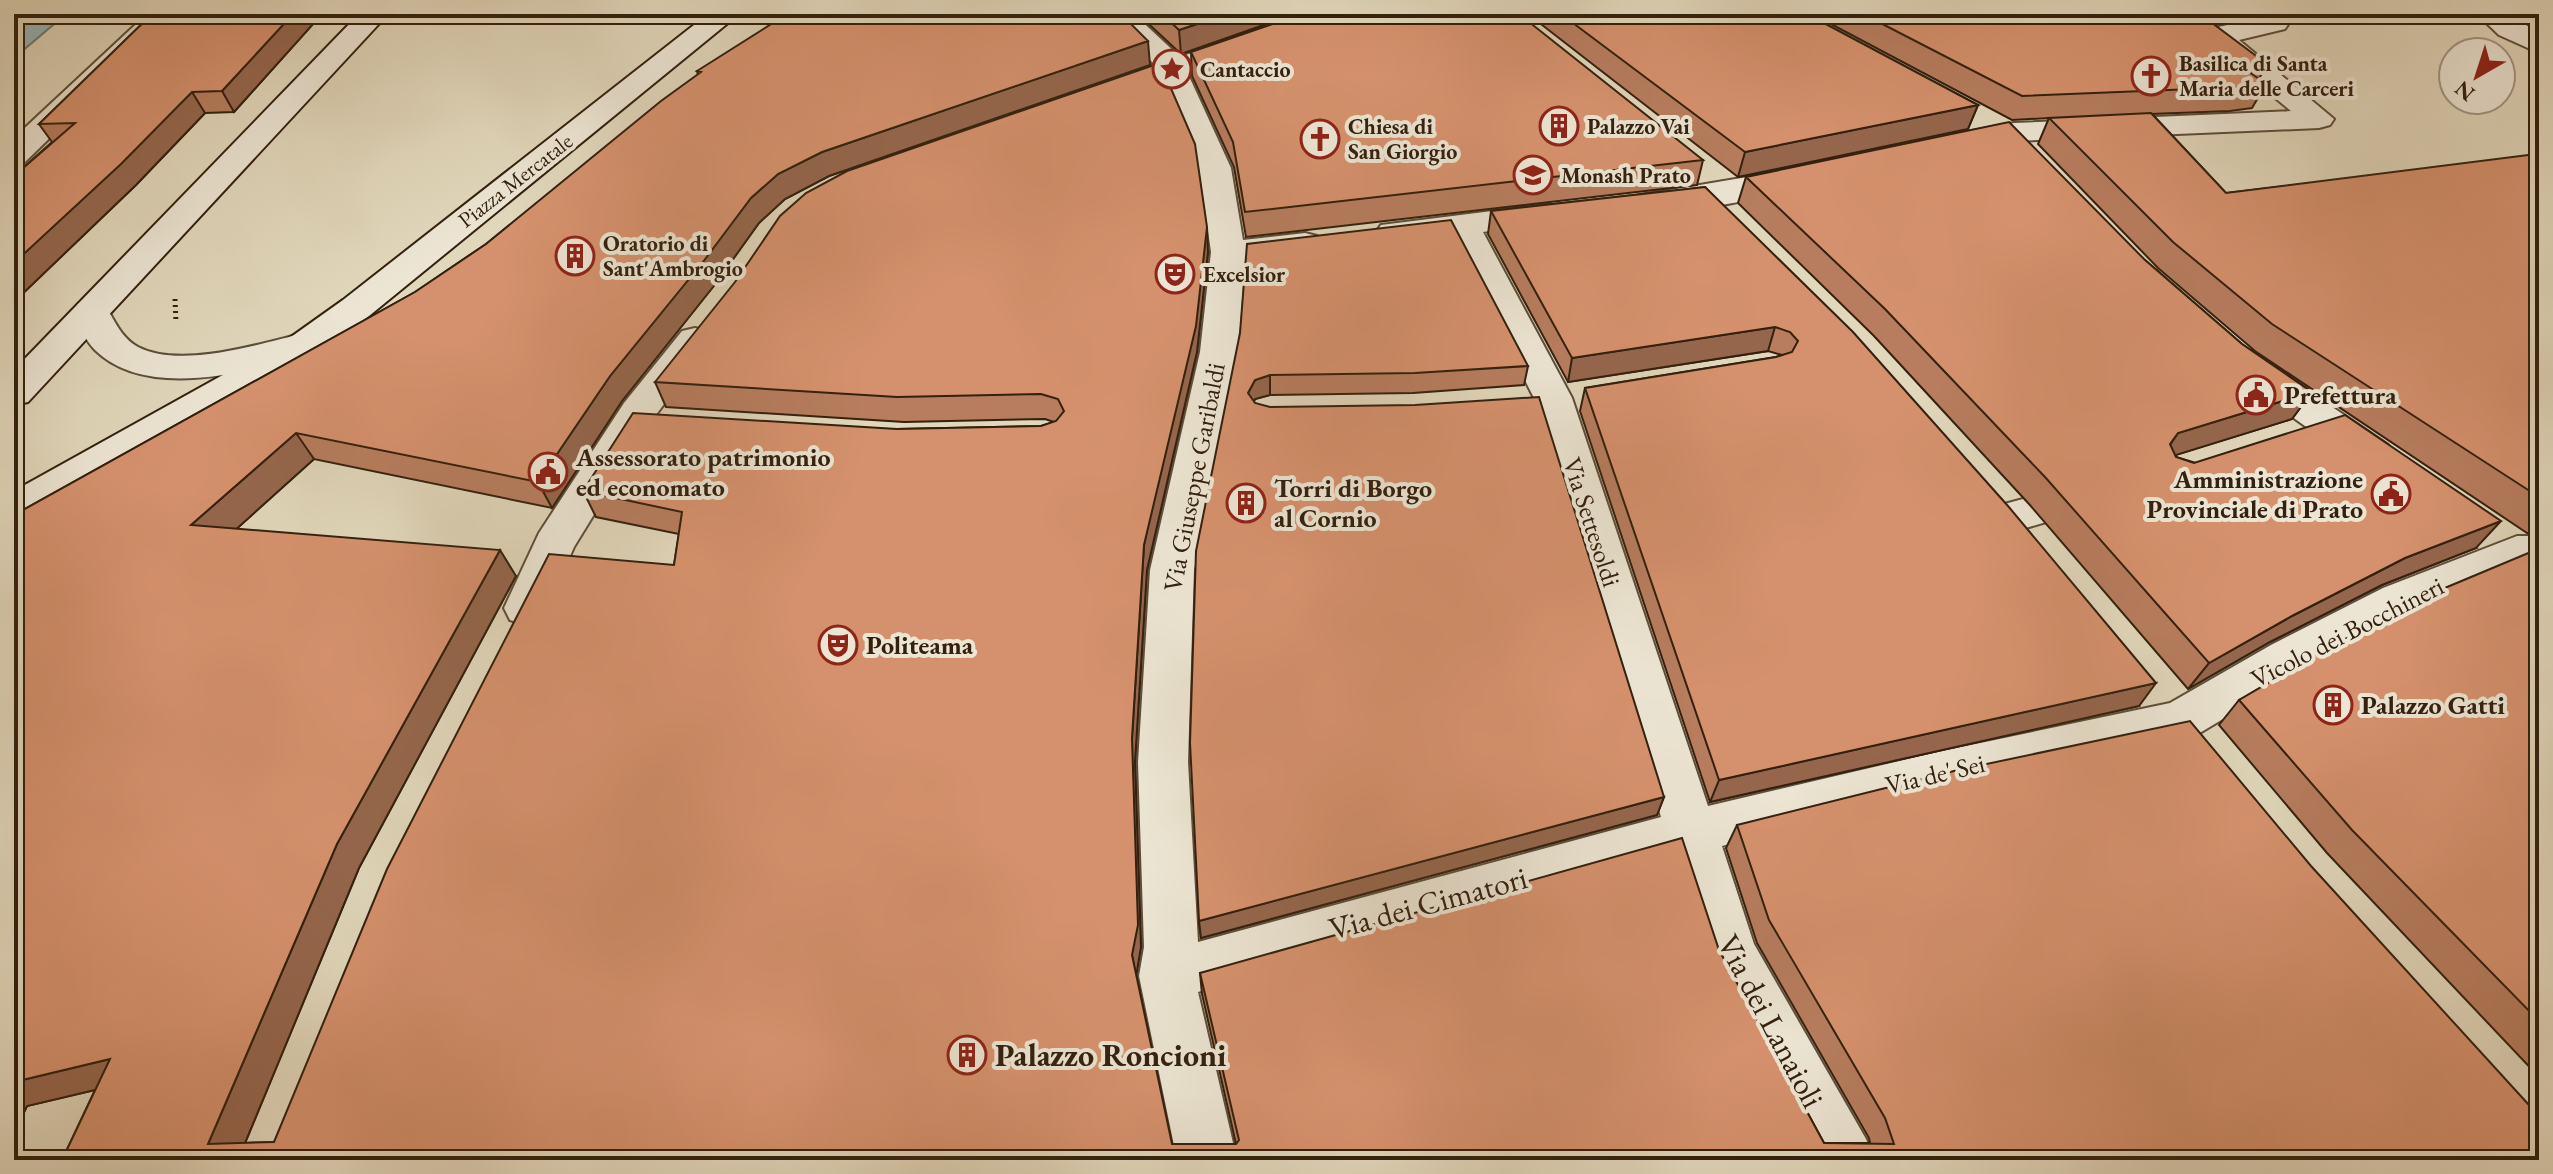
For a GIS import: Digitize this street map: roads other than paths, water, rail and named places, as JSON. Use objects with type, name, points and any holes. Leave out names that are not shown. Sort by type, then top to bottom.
[{"type":"street","points":[[14,155],[163,14]]},
{"type":"street","points":[[14,393],[374,14]]},
{"type":"street","name":"Piazza Mercatale","points":[[14,510],[304,345],[356,308],[725,14]]},
{"type":"street","name":"Via Giuseppe Garibaldi","points":[[1118,14],[1166,57],[1172,69],[1215,168],[1228,252],[1219,352],[1172,570],[1163,762],[1171,947],[1167,976],[1207,1160]]},
{"type":"street","points":[[1255,14],[1283,32]]},
{"type":"street","points":[[1066,106],[1331,14]]},
{"type":"street","points":[[1934,148],[2006,133],[2319,119],[2217,36],[2146,14]]},
{"type":"street","points":[[2491,14],[2509,29],[2539,44]]},
{"type":"street","points":[[2217,36],[2275,23]]},
{"type":"street","points":[[1965,111],[2006,133],[2037,165]]},
{"type":"street","points":[[1620,206],[1721,197],[1832,171]]},
{"type":"street","points":[[1228,252],[1576,211]]},
{"type":"street","name":"Via Settesoldi","points":[[1462,224],[1574,396],[1690,832]]},
{"type":"street","points":[[505,647],[554,544],[632,421],[719,308]]},
{"type":"street","name":"Piazza Mercatale","points":[[91,312],[107,341],[126,354],[175,367],[226,364],[304,345]]},
{"type":"street","points":[[2228,352],[2402,474]]},
{"type":"street","points":[[1507,402],[1574,396]]},
{"type":"street","points":[[632,421],[680,424]]},
{"type":"street","points":[[2287,438],[2329,424]]},
{"type":"street","points":[[1981,483],[2030,526]]},
{"type":"street","name":"Vicolo dei Bocchineri","points":[[2181,720],[2287,658],[2399,600],[2521,551]]},
{"type":"street","name":"Via de' Sei","points":[[1690,832],[1942,771],[2181,720]]},
{"type":"street","name":"Via dei Cimatori","points":[[1167,976],[1690,832]]},
{"type":"street","name":"Via dei Lanaioli","points":[[1690,832],[1730,953],[1845,1160]]},
{"type":"water","points":[[14,14],[66,14],[14,58]]},
{"type":"place","name":"Cantaccio","points":[[1172,69]]},
{"type":"place","name":"Basilica di Santa Maria delle Carceri","points":[[2151,76]]},
{"type":"place","name":"Palazzo Vai","points":[[1559,126]]},
{"type":"place","name":"Chiesa di San Giorgio","points":[[1320,139]]},
{"type":"place","name":"Monash Prato","points":[[1533,175]]},
{"type":"place","name":"Oratorio di Sant'Ambrogio","points":[[575,256]]},
{"type":"place","name":"Excelsior","points":[[1175,274]]},
{"type":"place","name":"Prefettura","points":[[2256,395]]},
{"type":"place","name":"Assessorato patrimonio ed economato","points":[[548,472]]},
{"type":"place","name":"Amministrazione Provinciale di Prato","points":[[2391,494]]},
{"type":"place","name":"Torri di Borgo al Cornio","points":[[1246,503]]},
{"type":"place","name":"Politeama","points":[[838,645]]},
{"type":"place","name":"Palazzo Gatti","points":[[2333,705]]},
{"type":"place","name":"Palazzo Roncioni","points":[[967,1055]]}]
